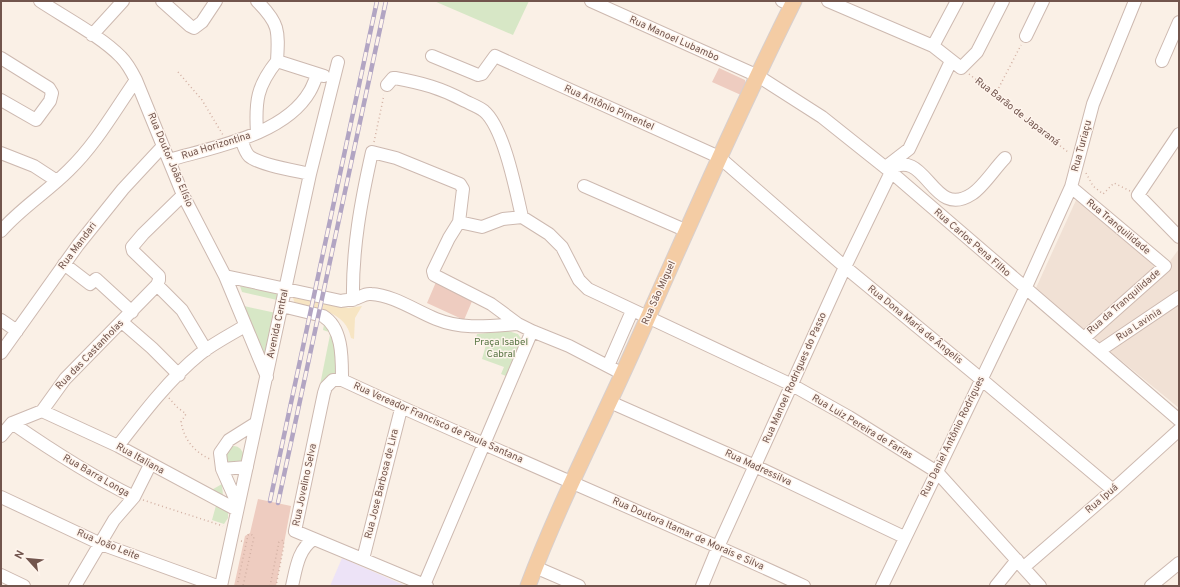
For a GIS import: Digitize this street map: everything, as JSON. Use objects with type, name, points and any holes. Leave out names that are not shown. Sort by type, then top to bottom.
[{"type":"main road","name":"Rua São Miguel","points":[[528,586],[572,482],[623,374],[719,157],[758,76],[789,2]]},
{"type":"street","name":"Rua Doutor João Elísio","points":[[40,1],[92,35],[122,57],[136,80],[183,195],[226,276],[245,326],[267,377]]},
{"type":"street","points":[[92,35],[123,1]]},
{"type":"street","points":[[162,1],[194,28],[202,22],[216,1]]},
{"type":"street","points":[[257,1],[276,24],[278,31],[277,61],[333,78]]},
{"type":"street","name":"Rua Manoel Lubambo","points":[[591,1],[758,76]]},
{"type":"street","points":[[828,1],[933,46],[961,68],[978,52],[1003,1]]},
{"type":"street","points":[[933,46],[957,1]]},
{"type":"street","points":[[1026,36],[1043,1]]},
{"type":"street","name":"Rua Turiaçu","points":[[1025,289],[1071,187],[1093,104],[1135,1]]},
{"type":"street","points":[[1162,62],[1179,22]]},
{"type":"street","name":"Rua Antônio Pimentel","points":[[432,56],[478,75],[482,74],[493,56],[499,58],[719,157]]},
{"type":"street","name":"Rua Horizontina","points":[[169,160],[258,133],[256,115],[262,83],[277,61]]},
{"type":"street","name":"Rua Manoel Rodrigues do Passo","points":[[702,586],[718,547],[888,170],[909,149],[951,61]]},
{"type":"street","name":"Avenida Central","points":[[221,586],[310,174],[338,62]]},
{"type":"street","points":[[1,100],[32,120],[39,118],[50,101],[52,91],[3,63]]},
{"type":"street","points":[[258,133],[286,116],[298,106],[311,90],[318,74]]},
{"type":"street","name":"Rua Carlos Pena Filho","points":[[758,76],[822,117],[888,170],[1179,420]]},
{"type":"street","points":[[387,85],[392,78],[426,84],[444,90],[483,111],[493,125],[508,157],[522,217],[504,219],[482,226],[459,222]]},
{"type":"street","points":[[1,231],[14,216],[57,181],[78,161],[136,80]]},
{"type":"street","points":[[1177,231],[1138,195],[1179,134]]},
{"type":"street","points":[[241,139],[248,155],[253,159],[288,170],[310,174]]},
{"type":"street","name":"Rua Mandari","points":[[1,353],[64,264],[123,189],[163,146]]},
{"type":"street","points":[[353,300],[353,272],[356,236],[372,152],[396,158],[460,184],[463,189],[459,222],[449,238],[433,271],[437,278],[482,298],[518,324],[569,346],[623,374]]},
{"type":"street","points":[[1,153],[34,166],[57,181]]},
{"type":"street","name":"Rua Dona Maria de Ângelis","points":[[719,157],[845,267],[1113,490]]},
{"type":"street","points":[[888,170],[896,165],[903,164],[913,166],[941,196],[950,200],[961,200],[973,194],[1005,158]]},
{"type":"street","points":[[584,186],[687,231]]},
{"type":"street","name":"Rua Tranquilidade","points":[[1071,187],[1165,266]]},
{"type":"street","points":[[183,195],[143,234],[131,249],[159,276],[157,284],[182,310],[206,350]]},
{"type":"street","name":"Rua Luiz Pereira de Farias","points":[[522,217],[549,234],[562,247],[583,286],[632,311],[792,385],[849,417],[938,472],[1040,586]]},
{"type":"street","points":[[64,264],[90,284],[96,279],[132,312]]},
{"type":"street","name":"Rua da Tranquilidade","points":[[1084,338],[1165,266]]},
{"type":"street","points":[[226,276],[286,288],[330,299],[353,300],[366,294],[379,295],[438,320],[457,326],[472,327],[518,324]]},
{"type":"street","name":"Rua das Castanholas","points":[[42,411],[65,379],[132,312],[157,284]]},
{"type":"street","name":"Rua Daniel Antônio Rodrigues","points":[[882,586],[904,537],[938,472],[1025,289]]},
{"type":"street","name":"Rua Lavinia","points":[[1099,351],[1179,297]]},
{"type":"street","name":"Rua Vereador Francisco de Paula Santana","points":[[282,306],[323,316],[328,319],[338,338],[341,352],[342,380],[401,409],[484,443],[572,482]]},
{"type":"street","name":"Rua São Miguel","points":[[608,366],[632,311]]},
{"type":"street","points":[[1,320],[17,331]]},
{"type":"street","points":[[122,322],[152,348],[179,375]]},
{"type":"street","points":[[118,446],[179,375],[206,350],[245,326]]},
{"type":"street","points":[[425,585],[532,331]]},
{"type":"street","name":"Rua Jovelino Selva","points":[[342,380],[333,380],[326,387],[324,393],[295,531],[425,585]]},
{"type":"street","name":"Rua Madressilva","points":[[610,402],[755,466],[904,537]]},
{"type":"street","name":"Rua Jose Barbosa de Lira","points":[[364,559],[401,409]]},
{"type":"street","points":[[1,436],[12,423],[42,411]]},
{"type":"street","name":"Rua Italiana","points":[[42,411],[118,446],[150,465],[238,508]]},
{"type":"street","name":"Rua Barra Longa","points":[[12,423],[52,450],[114,488],[134,497]]},
{"type":"street","points":[[238,508],[221,463],[221,450],[229,440],[256,423]]},
{"type":"street","name":"Rua Ipuá","points":[[996,586],[1113,490],[1179,430]]},
{"type":"street","points":[[221,463],[247,468]]},
{"type":"street","points":[[76,586],[114,520],[134,497],[150,465]]},
{"type":"street","name":"Rua Doutora Itamar de Morais e Silva","points":[[572,482],[804,586]]},
{"type":"street","name":"Rua João Leite","points":[[1,497],[101,544],[218,586]]},
{"type":"street","points":[[292,586],[300,555],[309,542],[314,539]]},
{"type":"street","points":[[1151,586],[1179,563]]},
{"type":"street","points":[[535,567],[579,586]]},
{"type":"street","points":[[1,575],[24,586]]},
{"type":"path","points":[[995,95],[1026,36]]},
{"type":"path","name":"Rua Barão de Japaraná","points":[[961,68],[1078,160],[1092,186],[1103,194],[1114,183],[1138,195]]},
{"type":"path","points":[[178,72],[202,100],[228,143]]},
{"type":"path","points":[[372,152],[387,85]]},
{"type":"path","points":[[164,391],[176,407],[186,414],[181,422],[182,429],[188,441],[196,450],[210,459],[221,463]]},
{"type":"path","name":"Rua Barra Longa","points":[[134,497],[233,529]]},
{"type":"path","points":[[237,586],[248,535],[251,534],[254,537],[243,586]]},
{"type":"path","points":[[270,586],[279,541],[283,540],[284,545],[276,586]]},
{"type":"shaded area","points":[[1077,198],[1159,267],[1086,332],[1036,288]]},
{"type":"shaded area","points":[[1179,249],[1179,408],[1090,335],[1170,261]]},
{"type":"shaded area","points":[[342,558],[406,586],[330,586]]},
{"type":"green space","points":[[434,1],[529,1],[513,35]]},
{"type":"green space","points":[[240,286],[278,294],[277,300],[242,292]]},
{"type":"green space","points":[[244,306],[276,313],[267,362]]},
{"type":"green space","points":[[325,319],[331,321],[341,368],[317,400],[330,335],[329,332],[323,330]]},
{"type":"green space","name":"Praça Isabel Cabral","points":[[508,331],[518,334],[522,340],[506,376],[501,374],[504,367],[482,359],[486,345],[475,342],[477,334]]},
{"type":"green space","points":[[234,446],[240,449],[243,455],[240,461],[234,464],[228,461],[225,455],[228,449]]},
{"type":"green space","points":[[222,484],[223,496],[208,492]]},
{"type":"green space","points":[[217,502],[228,510],[228,518],[224,524],[212,520]]},
{"type":"sand","points":[[297,294],[348,308],[362,306],[355,318],[354,339],[351,338],[348,329],[337,317],[322,310],[295,304],[293,298]]},
{"type":"building","points":[[719,68],[745,80],[746,86],[741,95],[712,82]]},
{"type":"building","points":[[436,282],[473,299],[464,320],[427,303]]},
{"type":"building","points":[[258,499],[291,506],[276,586],[234,586],[245,536],[250,533]]},
{"type":"railway","points":[[270,501],[377,1]]},
{"type":"railway","points":[[278,503],[386,1]]}]
